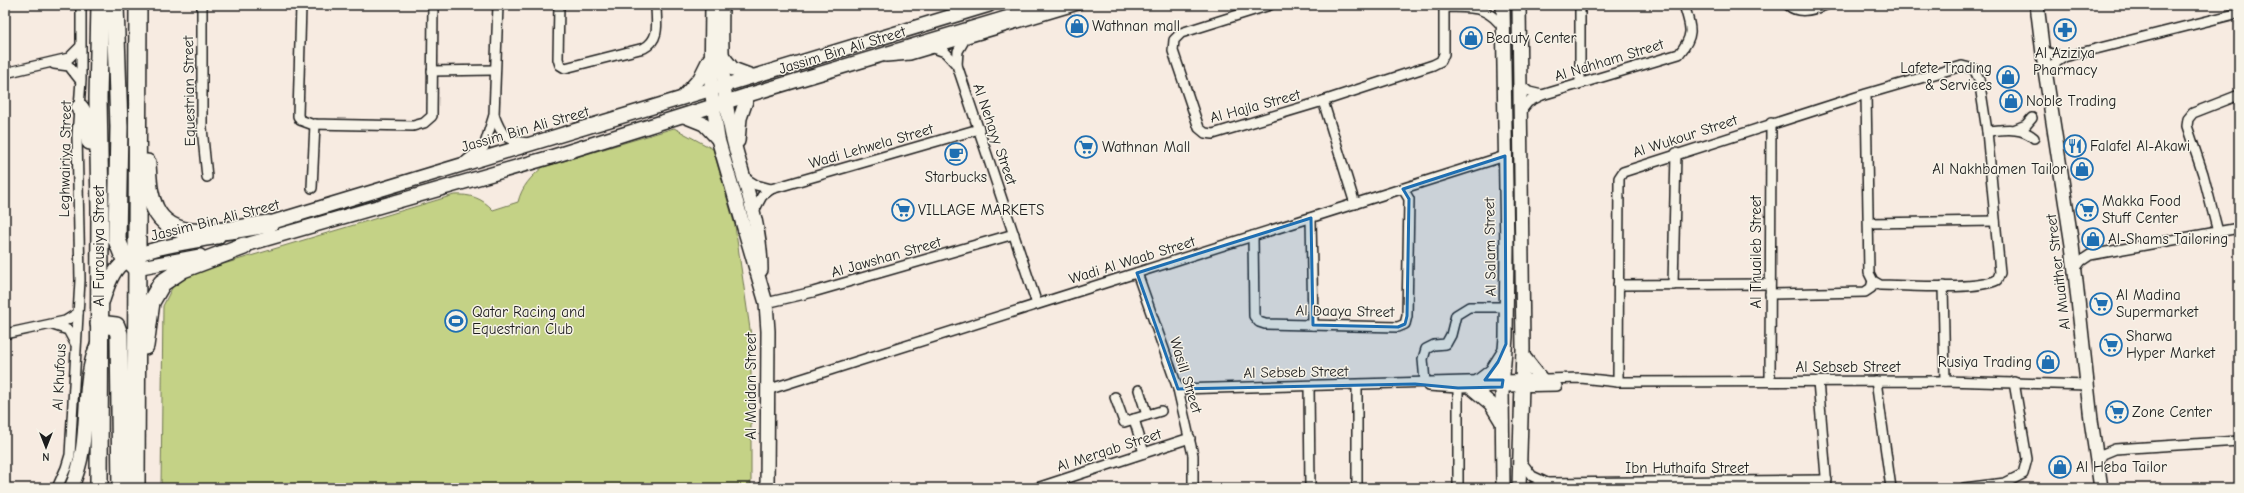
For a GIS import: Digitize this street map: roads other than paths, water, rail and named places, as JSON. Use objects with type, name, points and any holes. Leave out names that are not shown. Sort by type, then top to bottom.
[{"type":"highway","name":"Al Furousiya Street","points":[[99,488],[98,342],[100,208],[98,98],[100,5]]},
{"type":"highway","points":[[115,5],[119,127],[117,235],[120,249],[133,261]]},
{"type":"highway","points":[[136,488],[137,406],[133,261],[138,79],[138,5]]},
{"type":"highway","points":[[138,79],[145,129],[150,191],[160,216],[172,227],[193,233],[269,224]]},
{"type":"highway","points":[[80,108],[87,120],[94,176],[100,208]]},
{"type":"highway","points":[[137,406],[151,302],[162,282],[183,269],[244,246]]},
{"type":"highway","points":[[99,319],[116,326],[119,334],[121,488]]},
{"type":"street","name":"Leghwairiya Street","points":[[78,313],[80,280],[77,136],[81,80],[81,5]]},
{"type":"street","name":"Equestrian Street","points":[[202,5],[202,128],[207,177]]},
{"type":"street","points":[[301,5],[298,116],[305,124],[413,126],[424,123],[432,116],[433,5]]},
{"type":"street","points":[[455,167],[484,147],[494,115],[494,70],[498,5]]},
{"type":"street","points":[[559,5],[558,59],[560,65],[565,68],[644,48],[652,44],[656,37],[656,5]]},
{"type":"street","points":[[712,5],[717,86],[720,105]]},
{"type":"street","points":[[681,99],[700,78],[716,53],[722,5]]},
{"type":"street","name":"Jassim Bin Ali Street","points":[[133,261],[156,250],[269,224],[535,144],[681,99],[717,86],[990,5]]},
{"type":"street","name":"Jassim Bin Ali Street","points":[[133,261],[158,266],[244,246],[544,160],[748,95],[1049,5]]},
{"type":"street","points":[[881,56],[904,57],[1078,5]]},
{"type":"street","name":"Al Hajla Street","points":[[1270,5],[1181,33],[1174,40],[1173,51],[1199,128],[1204,134],[1212,134],[1324,102],[1441,61],[1444,54],[1444,6],[1480,6],[1492,15],[1504,29]]},
{"type":"street","name":"Al Salam Street","points":[[1503,5],[1507,307],[1503,384],[1503,488]]},
{"type":"street","name":"Al Salam Street","points":[[1519,5],[1523,356],[1519,488]]},
{"type":"street","points":[[1580,5],[1580,82]]},
{"type":"street","name":"Al Nahham Street","points":[[1520,112],[1528,102],[1542,95],[1580,82],[1679,54],[1688,42],[1691,28],[1684,5]]},
{"type":"street","points":[[1788,5],[1792,8],[1807,11],[1826,5]]},
{"type":"street","name":"Al Muaither Street","points":[[2037,5],[2042,51],[2072,245],[2101,488]]},
{"type":"street","points":[[2045,70],[2064,57],[2239,13]]},
{"type":"street","points":[[957,65],[958,51],[965,39]]},
{"type":"street","points":[[5,73],[69,58],[80,47]]},
{"type":"street","name":"Al Nehayy Street","points":[[934,48],[945,52],[957,65],[1037,304]]},
{"type":"street","points":[[2042,51],[2064,57]]},
{"type":"street","points":[[716,53],[733,69],[752,76]]},
{"type":"street","points":[[46,64],[69,66],[81,80]]},
{"type":"street","name":"Al Wukour Street","points":[[1618,382],[1619,178],[1623,172],[1628,168],[1866,94],[1962,66],[1974,69],[1979,79],[1987,131],[2000,273],[1997,280],[1988,284],[1943,286],[1880,284],[1873,281]]},
{"type":"street","points":[[432,71],[494,70]]},
{"type":"street","name":"Al Nahham Street","points":[[1520,85],[1528,92],[1542,95]]},
{"type":"street","points":[[1770,294],[1865,292],[1871,288],[1873,281],[1869,273],[1866,94]]},
{"type":"street","points":[[737,153],[739,126],[748,95]]},
{"type":"street","points":[[2218,232],[2203,174],[2187,126],[2188,119],[2193,113],[2239,95]]},
{"type":"street","name":"Al Hajla Street","points":[[1324,102],[1355,204]]},
{"type":"street","name":"Al Maidan Street","points":[[720,105],[718,139],[766,303],[767,488]]},
{"type":"street","name":"Al Maidan Street","points":[[720,105],[737,153],[754,211],[760,244],[761,285]]},
{"type":"street","points":[[494,115],[499,130],[504,135],[514,142],[535,144]]},
{"type":"street","points":[[684,116],[704,124],[718,139]]},
{"type":"street","points":[[1987,131],[2016,129],[2026,125],[2032,118]]},
{"type":"street","name":"Al Thuaileb Street","points":[[1770,381],[1771,123]]},
{"type":"street","points":[[312,188],[313,140],[310,137],[313,124]]},
{"type":"street","name":"Wadi Lehwela Street","points":[[754,211],[758,201],[771,189],[979,129]]},
{"type":"street","points":[[2016,129],[2027,132],[2034,138]]},
{"type":"street","points":[[1673,285],[1676,153]]},
{"type":"street","name":"Wadi Al Waab Street","points":[[767,390],[1505,156]]},
{"type":"street","points":[[743,177],[756,185],[771,189]]},
{"type":"street","name":"Al Daaya Street","points":[[1253,236],[1254,316],[1258,322],[1265,324],[1398,327],[1405,324],[1410,199],[1403,189]]},
{"type":"street","points":[[1311,218],[1312,325]]},
{"type":"street","points":[[1869,223],[1995,221]]},
{"type":"street","points":[[2075,269],[2081,261],[2090,255],[2239,228]]},
{"type":"street","name":"Al Jawshan Street","points":[[766,303],[813,292],[1014,234]]},
{"type":"street","points":[[2072,245],[2090,255]]},
{"type":"street","points":[[156,250],[152,253],[150,258],[153,263],[158,266]]},
{"type":"street","points":[[99,319],[106,288],[117,269],[133,261]]},
{"type":"street","name":"Wasill Street","points":[[1137,273],[1178,389],[1193,455],[1193,488]]},
{"type":"street","points":[[1618,285],[1770,284]]},
{"type":"street","points":[[1943,286],[1944,381]]},
{"type":"street","points":[[1425,382],[1423,359],[1426,349],[1434,345],[1446,344],[1451,335],[1456,315],[1469,307],[1507,307]]},
{"type":"street","points":[[5,334],[65,321],[78,313]]},
{"type":"street","name":"Al Khufous","points":[[57,488],[70,455],[75,343],[78,313]]},
{"type":"street","points":[[52,324],[68,330],[75,343]]},
{"type":"street","points":[[71,488],[83,450],[91,359],[98,342]]},
{"type":"street","points":[[1503,425],[1491,404],[1476,384],[1492,371],[1505,350]]},
{"type":"street","points":[[1523,356],[1542,380]]},
{"type":"street","name":"Al Sebseb Street","points":[[1521,384],[1542,380],[1590,378],[1618,382],[1944,381],[2088,385]]},
{"type":"street","name":"Al Sebseb Street","points":[[1415,384],[1425,382],[1476,384],[1590,384],[1608,381]]},
{"type":"street","points":[[1818,381],[1827,484]]},
{"type":"street","points":[[1876,381],[1891,488]]},
{"type":"street","points":[[1964,488],[2005,484],[2023,474],[2027,459],[2014,382]]},
{"type":"street","name":"Al Sebseb Street","points":[[1178,389],[1415,384],[1458,388],[1476,384]]},
{"type":"street","points":[[1356,488],[1357,385]]},
{"type":"street","points":[[1309,386],[1310,488]]},
{"type":"street","points":[[1458,388],[1458,488]]},
{"type":"street","points":[[1139,390],[1148,415]]},
{"type":"street","points":[[1115,397],[1124,422],[1161,411]]},
{"type":"street","points":[[1134,419],[1144,453]]},
{"type":"street","name":"Al Merqab Street","points":[[1037,488],[1190,438]]},
{"type":"street","points":[[2094,439],[2115,448]]},
{"type":"street","points":[[2097,462],[2103,454],[2115,448],[2239,440]]},
{"type":"street","points":[[1519,458],[1532,476],[1547,483]]},
{"type":"street","name":"Ibn Huthaifa Street","points":[[1531,488],[1547,483],[1672,485],[1827,484]]},
{"type":"place","name":"Wathnan mall","points":[[1077,26]]},
{"type":"place","name":"Al Aziziya Pharmacy","points":[[2065,30]]},
{"type":"place","name":"Beauty Center","points":[[1471,38]]},
{"type":"place","name":"Lafete Trading & Services","points":[[2008,77]]},
{"type":"place","name":"Noble Trading","points":[[2011,101]]},
{"type":"place","name":"Falafel Al-Akawi","points":[[2075,146]]},
{"type":"place","name":"Wathnan Mall","points":[[1086,147]]},
{"type":"place","name":"Starbucks","points":[[956,154]]},
{"type":"place","name":"Al Nakhbamen Tailor","points":[[2082,169]]},
{"type":"place","name":"VILLAGE MARKETS","points":[[903,210]]},
{"type":"place","name":"Makka Food Stuff Center","points":[[2087,210]]},
{"type":"place","name":"Al-Shams Tailoring","points":[[2093,239]]},
{"type":"place","name":"Al Madina Supermarket","points":[[2101,304]]},
{"type":"place","name":"Qatar Racing and Equestrian Club","points":[[456,321]]},
{"type":"place","name":"Sharwa Hyper Market","points":[[2111,345]]},
{"type":"place","name":"Rusiya Trading","points":[[2048,362]]},
{"type":"place","name":"Zone Center","points":[[2117,412]]},
{"type":"place","name":"Al Heba Tailor","points":[[2060,467]]}]
